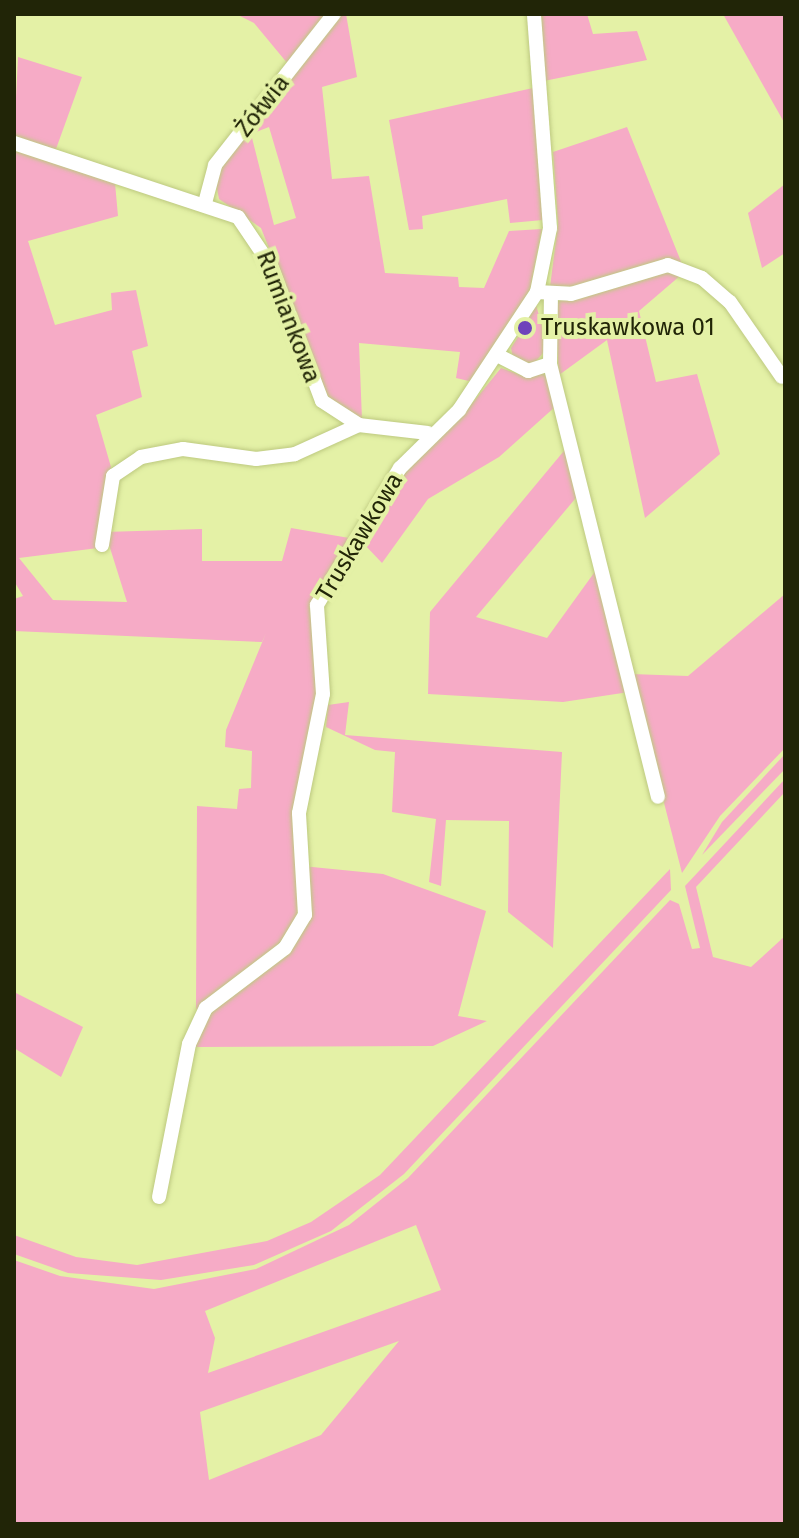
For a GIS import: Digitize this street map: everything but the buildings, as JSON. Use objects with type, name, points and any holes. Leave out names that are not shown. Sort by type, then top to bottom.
[{"type":"street","name":"Żółwia","points":[[205,203],[215,165],[334,14]]},
{"type":"street","name":"Truskawkowa","points":[[159,1197],[189,1044],[206,1008],[296,937],[305,915],[299,813],[323,694],[317,605],[428,433],[459,410],[544,294],[550,228],[534,14]]},
{"type":"street","name":"Rumiankowa","points":[[14,143],[205,203],[249,226],[322,401],[359,425],[428,433]]},
{"type":"street","points":[[658,797],[550,364],[544,294],[668,265],[702,278],[730,302],[782,377]]},
{"type":"street","points":[[499,356],[528,371],[550,364]]},
{"type":"street","points":[[102,545],[113,476],[141,457],[183,449],[256,459],[295,454],[359,425]]},
{"type":"shaded area","points":[[236,14],[326,14],[288,64],[254,23]]},
{"type":"shaded area","points":[[336,14],[346,14],[357,77],[322,87],[332,179],[369,176],[385,273],[458,277],[459,287],[484,288],[509,231],[542,229],[530,290],[473,382],[456,378],[460,352],[359,343],[362,420],[328,397],[261,228],[219,199],[214,174]],"holes":[[[269,127],[296,218],[274,225],[251,134]]]},
{"type":"shaded area","points":[[541,14],[587,14],[593,34],[637,31],[647,60],[544,81]]},
{"type":"shaded area","points":[[723,14],[785,14],[785,124]]},
{"type":"shaded area","points":[[18,57],[82,77],[56,149],[14,138]]},
{"type":"shaded area","points":[[533,88],[543,220],[510,223],[507,199],[422,216],[423,229],[409,230],[389,120]]},
{"type":"shaded area","points":[[627,127],[682,264],[561,291],[550,287],[558,224],[553,152]]},
{"type":"shaded area","points":[[14,150],[115,183],[118,216],[28,241],[55,325],[112,310],[111,293],[136,290],[148,346],[132,351],[142,397],[96,415],[111,467],[98,548],[19,558],[53,600],[127,602],[105,532],[202,529],[202,561],[282,561],[291,528],[355,539],[314,605],[318,709],[306,760],[302,866],[383,874],[486,911],[458,1016],[487,1021],[433,1046],[192,1047],[204,1023],[196,1008],[197,806],[237,809],[239,789],[251,788],[252,751],[225,747],[226,730],[266,633],[262,642],[14,631],[14,599],[23,596],[14,581]]},
{"type":"shaded area","points":[[785,184],[785,253],[762,268],[748,213]]},
{"type":"shaded area","points":[[667,270],[681,275],[639,311],[656,382],[697,374],[720,454],[645,518],[607,340],[559,375],[554,302]]},
{"type":"shaded area","points":[[536,305],[548,347],[532,366],[513,359],[511,348],[523,329],[530,333],[527,322]]},
{"type":"shaded area","points":[[501,368],[526,377],[549,372],[556,406],[499,457],[428,499],[382,563],[364,544],[395,486],[416,452],[466,411]]},
{"type":"shaded area","points":[[568,446],[580,493],[476,617],[547,638],[599,566],[629,692],[563,702],[428,694],[430,612]]},
{"type":"shaded area","points":[[785,594],[785,748],[720,816],[682,873],[631,674],[688,676]]},
{"type":"shaded area","points":[[349,702],[345,735],[562,752],[553,948],[508,912],[509,821],[446,820],[441,886],[429,882],[436,819],[392,812],[395,752],[375,750],[326,727],[328,705]]},
{"type":"shaded area","points":[[785,754],[785,769],[702,855],[722,822]]},
{"type":"shaded area","points":[[785,779],[785,792],[696,887],[713,957],[751,967],[785,936],[785,1524],[14,1524],[14,1260],[60,1276],[154,1289],[256,1269],[349,1225],[408,1178],[670,900],[679,904],[692,949],[700,948],[685,886]],"holes":[[[416,1225],[441,1290],[208,1373],[215,1338],[205,1311]],[[399,1341],[321,1435],[209,1480],[200,1412]]]},
{"type":"shaded area","points":[[670,869],[671,890],[404,1174],[331,1231],[254,1265],[161,1280],[68,1273],[14,1254],[14,1235],[76,1257],[137,1265],[267,1241],[311,1222],[380,1175]]},
{"type":"shaded area","points":[[14,992],[83,1027],[61,1077],[14,1048]]},
{"type":"place","name":"Truskawkowa 01","points":[[525,328]]}]
